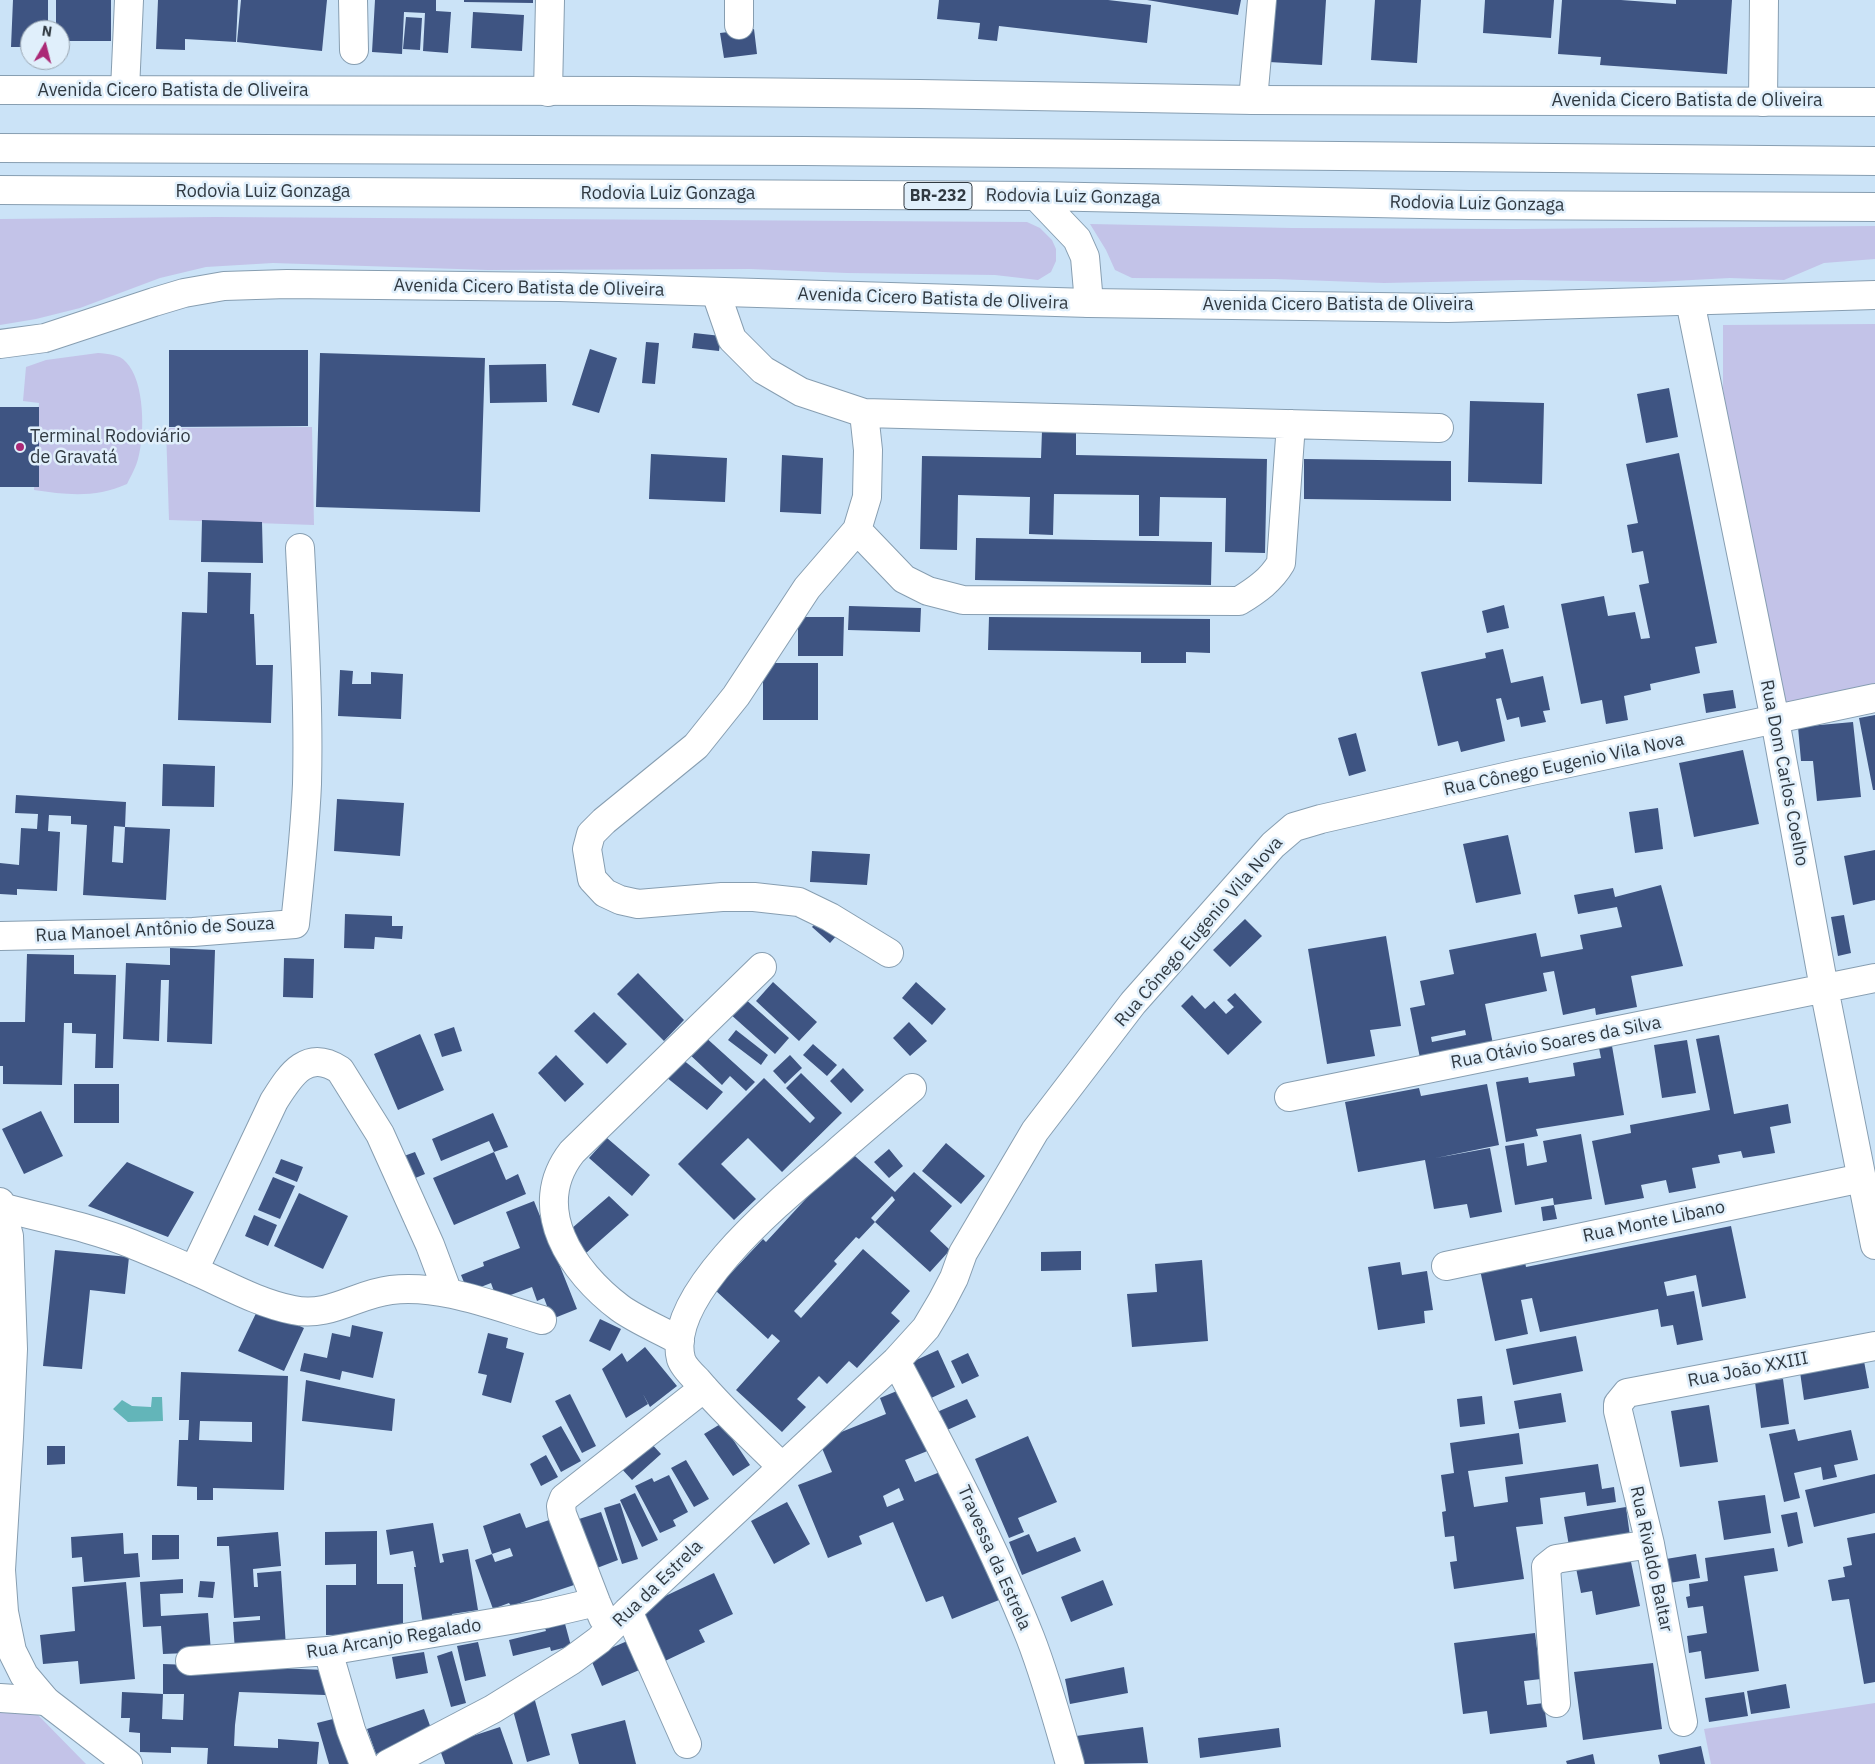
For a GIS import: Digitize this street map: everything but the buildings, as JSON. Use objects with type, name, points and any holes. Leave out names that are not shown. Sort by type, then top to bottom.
[{"type":"main road","points":[[125,90],[130,0]]},
{"type":"main road","points":[[353,0],[354,50]]},
{"type":"main road","points":[[548,92],[550,0]]},
{"type":"main road","points":[[1253,100],[1262,0]]},
{"type":"main road","points":[[1763,102],[1764,0]]},
{"type":"main road","name":"Avenida Cicero Batista de Oliveira","points":[[0,90],[910,94],[1253,100],[1875,102]]},
{"type":"main road","points":[[0,148],[804,151],[1875,161]]},
{"type":"main road","name":"Rodovia Luiz Gonzaga","points":[[0,190],[1036,196],[1459,205],[1875,207]]},
{"type":"main road","points":[[1036,196],[1077,239],[1085,257],[1088,303]]},
{"type":"main road","name":"Avenida Cicero Batista de Oliveira","points":[[0,344],[45,338],[184,293],[224,286],[287,284],[560,287],[1088,303],[1448,308],[1875,295]]},
{"type":"main road","points":[[716,293],[732,339],[763,370],[801,392],[864,412],[1439,428]]},
{"type":"main road","name":"Rua Dom Carlos Coelho","points":[[1690,301],[1775,720],[1824,988],[1875,1245]]},
{"type":"main road","points":[[864,412],[868,450],[867,496],[857,530],[807,588],[736,696],[696,746],[604,821],[591,834],[587,849],[592,880],[605,894],[620,900],[638,904],[722,897],[754,897],[799,902],[830,917],[888,953]]},
{"type":"main road","points":[[857,530],[904,578],[928,591],[963,600],[1239,601],[1257,590],[1274,575],[1281,563],[1291,424]]},
{"type":"main road","name":"Rua Manoel Antônio de Souza","points":[[0,936],[193,932],[294,924],[303,844],[307,783],[306,677],[300,548]]},
{"type":"main road","name":"Rua Cônego Eugenio Vila Nova","points":[[896,1361],[926,1328],[954,1278],[963,1253],[1034,1131],[1133,1003],[1273,844],[1294,827],[1321,819],[1522,773],[1875,698]]},
{"type":"main road","points":[[680,1341],[622,1309],[596,1288],[574,1263],[562,1237],[554,1211],[556,1186],[565,1161],[572,1152],[762,967]]},
{"type":"main road","name":"Rua Otávio Soares da Silva","points":[[1289,1097],[1875,978]]},
{"type":"main road","points":[[194,1270],[274,1101],[289,1078],[299,1068],[310,1062],[321,1062],[332,1064],[340,1070],[380,1134],[430,1245],[448,1292]]},
{"type":"main road","points":[[782,1467],[704,1388],[682,1360],[680,1341],[683,1324],[702,1288],[734,1247],[792,1191],[912,1088]]},
{"type":"main road","name":"Rua Monte Libano","points":[[1446,1266],[1862,1178]]},
{"type":"main road","points":[[1,1205],[101,1233],[194,1270],[235,1290],[293,1310],[308,1312],[327,1310],[364,1296],[390,1290],[416,1289],[448,1292],[542,1320]]},
{"type":"main road","points":[[1,1205],[9,1236],[13,1349],[5,1437],[1,1570],[4,1612],[12,1652],[24,1675],[46,1701],[128,1764]]},
{"type":"main road","name":"Rua João XXIII","points":[[1622,1398],[1627,1393],[1875,1346]]},
{"type":"main road","name":"Rua da Estrela","points":[[388,1764],[493,1709],[572,1660],[618,1621],[896,1361]]},
{"type":"main road","name":"Travessa da Estrela","points":[[896,1361],[969,1498],[1030,1638],[1051,1699],[1070,1764]]},
{"type":"main road","points":[[687,1744],[618,1621],[596,1602],[562,1514],[561,1506],[564,1498],[704,1388]]},
{"type":"main road","name":"Rua Rivaldo Baltar","points":[[1622,1398],[1618,1404],[1618,1411],[1650,1544],[1683,1722]]},
{"type":"main road","points":[[1556,1703],[1546,1567],[1556,1559],[1650,1544]]},
{"type":"main road","name":"Rua Arcanjo Regalado","points":[[190,1661],[328,1651],[545,1614],[596,1602]]},
{"type":"main road","points":[[328,1651],[351,1730],[364,1764]]},
{"type":"main road","points":[[0,1698],[46,1701]]},
{"type":"shaded area","points":[[216,217],[1027,222],[1040,228],[1052,240],[1056,249],[1056,261],[1051,272],[1038,280],[995,275],[847,273],[750,269],[488,270],[273,263],[206,267],[160,278],[80,308],[36,319],[0,325],[0,219]]},
{"type":"shaded area","points":[[1090,224],[1292,228],[1516,229],[1875,226],[1875,259],[1824,263],[1784,280],[1730,278],[1654,282],[1522,280],[1384,283],[1275,279],[1132,278],[1115,270],[1106,250]]},
{"type":"shaded area","points":[[1875,324],[1875,685],[1781,706],[1743,517],[1723,388],[1723,325]]},
{"type":"shaded area","points":[[98,353],[113,355],[123,359],[137,382],[142,409],[142,436],[138,459],[133,472],[127,484],[104,492],[70,494],[34,490],[39,403],[23,401],[26,367],[46,360]]},
{"type":"shaded area","points":[[312,427],[314,525],[169,520],[166,428]]},
{"type":"shaded area","points":[[152,1397],[162,1397],[163,1421],[128,1422],[113,1409],[122,1400],[132,1406],[151,1407]]},
{"type":"shaded area","points":[[1875,1703],[1875,1764],[1711,1764],[1704,1729]]},
{"type":"shaded area","points":[[0,1711],[38,1715],[86,1764],[0,1764]]},
{"type":"place","name":"Terminal Rodoviário de Gravatá","points":[[20,447]]}]
